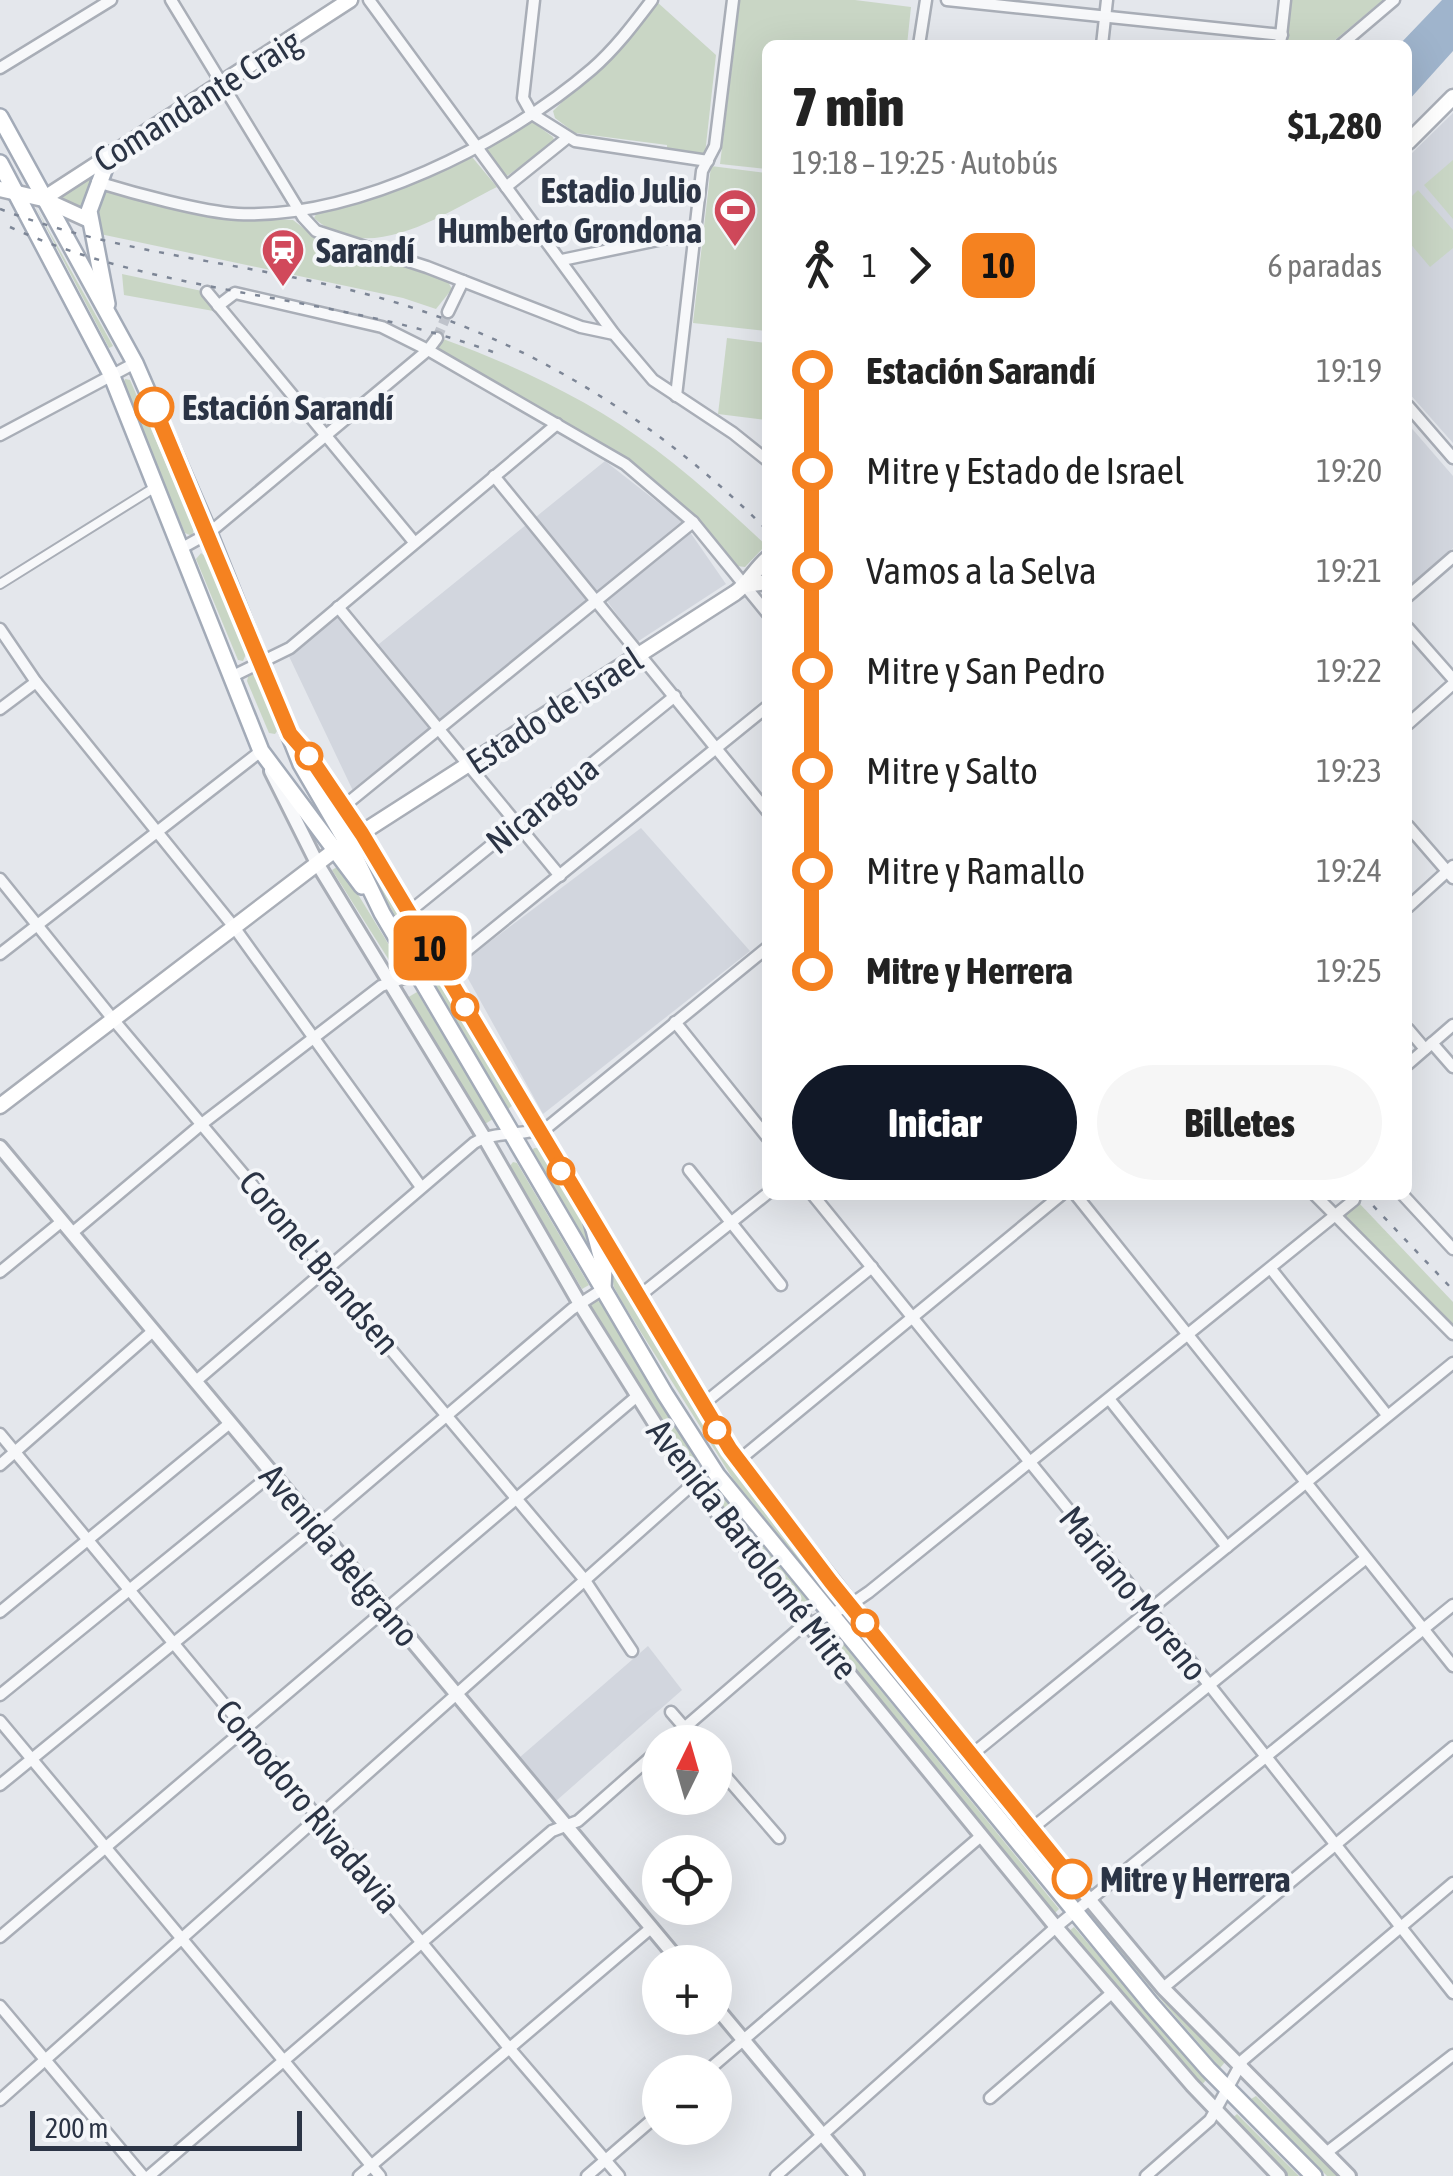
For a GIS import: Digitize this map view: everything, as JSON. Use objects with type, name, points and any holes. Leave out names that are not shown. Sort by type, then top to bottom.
[{"type":"main road","name":"Comandante Craig","points":[[42,199],[350,0]]},
{"type":"main road","points":[[1412,138],[1453,97]]},
{"type":"main road","name":"Avenida Bartolomé Mitre","points":[[0,117],[134,362],[340,847]]},
{"type":"main road","points":[[109,318],[89,220],[97,182],[110,154]]},
{"type":"main road","name":"Avenida Bartolomé Mitre","points":[[0,163],[5,188],[112,374],[261,750],[340,847],[382,913],[709,1465],[1074,1913],[1228,2089],[1314,2176]]},
{"type":"main road","points":[[5,188],[89,220]]},
{"type":"main road","name":"Estado de Israel","points":[[746,586],[748,577],[762,564]]},
{"type":"main road","name":"Estado de Israel","points":[[0,1106],[340,847],[746,586],[762,583]]},
{"type":"main road","points":[[261,750],[282,743],[302,764]]},
{"type":"main road","points":[[592,1222],[604,1266],[603,1288]]},
{"type":"street","points":[[0,68],[112,0]]},
{"type":"street","points":[[171,0],[308,224],[324,236],[463,281],[581,327],[614,334]]},
{"type":"street","points":[[370,0],[636,364],[762,454]]},
{"type":"street","points":[[534,0],[523,98],[532,114],[567,138],[708,160]]},
{"type":"street","points":[[97,182],[224,212],[300,209],[382,189],[477,147],[532,114],[607,54],[652,0]]},
{"type":"street","points":[[676,396],[702,172],[715,146],[733,0]]},
{"type":"street","points":[[920,40],[926,0]]},
{"type":"street","points":[[947,0],[1057,6],[1105,18],[1281,40],[1285,0]]},
{"type":"street","points":[[1103,40],[1107,0]]},
{"type":"street","points":[[1347,40],[1394,0]]},
{"type":"street","points":[[506,187],[567,138]]},
{"type":"street","points":[[562,260],[696,232]]},
{"type":"street","points":[[448,312],[463,281]]},
{"type":"street","points":[[207,292],[414,542]]},
{"type":"street","points":[[218,306],[234,293],[373,323],[428,350],[634,470],[693,522],[762,606]]},
{"type":"street","points":[[182,548],[208,532],[326,437],[437,338]]},
{"type":"street","points":[[0,435],[134,362]]},
{"type":"street","points":[[1412,411],[1453,458]]},
{"type":"street","points":[[232,676],[290,648],[557,424]]},
{"type":"street","points":[[494,476],[762,804]]},
{"type":"street","points":[[0,584],[158,486]]},
{"type":"street","points":[[344,806],[693,522]]},
{"type":"street","points":[[1412,593],[1453,557]]},
{"type":"street","points":[[338,607],[560,876]]},
{"type":"street","points":[[0,628],[36,682],[234,927],[421,1187]]},
{"type":"street","points":[[1412,633],[1453,682],[1412,720]]},
{"type":"street","points":[[0,709],[36,682]]},
{"type":"street","name":"Nicaragua","points":[[408,912],[675,696]]},
{"type":"street","points":[[72,1234],[203,1123],[390,982],[442,968],[762,711]]},
{"type":"street","name":"Avenida Bartolomé Mitre","points":[[290,734],[362,834],[537,1132],[738,1460],[970,1756],[1163,1988],[1349,2176]]},
{"type":"street","points":[[0,954],[261,750]]},
{"type":"street","name":"Avenida Bartolomé Mitre","points":[[261,750],[318,863],[636,1397],[693,1484],[1056,1927],[1216,2112],[1279,2176]]},
{"type":"street","points":[[1412,830],[1451,872],[1412,904]]},
{"type":"street","name":"Coronel Brandsen","points":[[0,879],[112,1018],[584,1579],[632,1651]]},
{"type":"street","points":[[196,1380],[421,1187],[484,1138],[537,1132],[549,1126],[762,952]]},
{"type":"street","points":[[675,1022],[762,1131]]},
{"type":"street","points":[[1412,1061],[1453,1026]]},
{"type":"street","points":[[1412,1032],[1453,1067]]},
{"type":"street","name":"Avenida Belgrano","points":[[0,1147],[666,1945]]},
{"type":"street","points":[[688,1170],[781,1285]]},
{"type":"street","points":[[638,1297],[762,1199]]},
{"type":"street","name":"Mariano Moreno","points":[[817,1200],[1150,1610],[1453,1993]]},
{"type":"street","points":[[738,1460],[1055,1200]]},
{"type":"street","points":[[1080,1200],[1453,1666]]},
{"type":"street","points":[[1321,1200],[1453,1334]]},
{"type":"street","points":[[688,1725],[808,1624],[850,1605],[1110,1400],[1354,1200]]},
{"type":"street","points":[[1408,1200],[1453,1249]]},
{"type":"street","points":[[0,1272],[61,1222]]},
{"type":"street","points":[[702,1405],[872,1268]]},
{"type":"street","points":[[1272,1269],[1387,1416]]},
{"type":"street","points":[[0,1785],[603,1288]]},
{"type":"street","points":[[0,1465],[153,1331]]},
{"type":"street","points":[[970,1756],[1453,1363]]},
{"type":"street","points":[[0,1936],[636,1397]]},
{"type":"street","points":[[1110,1400],[1227,1547]]},
{"type":"street","points":[[0,1612],[230,1423]]},
{"type":"street","name":"Comodoro Rivadavia","points":[[0,1434],[619,2176]]},
{"type":"street","points":[[0,1695],[272,1474]]},
{"type":"street","points":[[0,2100],[693,1484]]},
{"type":"street","points":[[1030,1830],[1365,1559]]},
{"type":"street","points":[[776,2176],[1056,1927],[1453,1605]]},
{"type":"street","points":[[671,1712],[682,1725]]},
{"type":"street","points":[[0,1721],[380,2176]]},
{"type":"street","points":[[1163,1988],[1453,1746]]},
{"type":"street","points":[[0,2006],[146,2176],[552,1831],[578,1822],[642,1765]]},
{"type":"street","points":[[732,1784],[779,1838]]},
{"type":"street","points":[[726,2055],[981,1836]]},
{"type":"street","points":[[1146,2176],[1216,2112],[1238,2066],[1453,1883]]},
{"type":"street","points":[[359,2176],[651,1928]]},
{"type":"street","points":[[990,2098],[1113,1992]]},
{"type":"street","points":[[732,2027],[857,2176]]},
{"type":"street","points":[[1326,2153],[1453,2055]]},
{"type":"street","points":[[588,2176],[642,2128]]},
{"type":"shaded area","points":[[1453,113],[1453,443],[1412,397],[1412,153]]},
{"type":"shaded area","points":[[1412,429],[1453,476],[1453,548],[1412,584]]},
{"type":"shaded area","points":[[605,461],[683,522],[726,584],[637,642],[599,590],[355,795],[286,650],[337,610],[374,648]]},
{"type":"shaded area","points":[[641,828],[750,951],[543,1114],[460,964]]},
{"type":"shaded area","points":[[648,1646],[682,1690],[556,1801],[519,1758]]},
{"type":"green space","points":[[740,0],[855,0],[911,7],[908,40],[762,40],[762,168],[720,164]]},
{"type":"green space","points":[[1291,0],[1383,0],[1335,40],[1287,40]]},
{"type":"green space","points":[[657,2],[716,55],[705,154],[575,133],[555,118],[553,111],[638,27]]},
{"type":"green space","points":[[531,121],[555,142],[504,178],[484,150]]},
{"type":"green space","points":[[472,157],[497,187],[406,231],[358,238],[335,232],[314,218],[319,209],[376,196]]},
{"type":"green space","points":[[1453,160],[1453,219],[1424,185]]},
{"type":"green space","name":"Estadio Julio Humberto Grondona","points":[[711,166],[762,172],[762,330],[693,323]]},
{"type":"green space","points":[[96,173],[84,212],[58,202],[66,190]]},
{"type":"green space","points":[[101,189],[211,215],[293,220],[315,237],[447,280],[452,289],[436,309],[403,298],[100,234],[97,192]]},
{"type":"green space","points":[[1418,190],[1453,230],[1453,248],[1430,267],[1412,246],[1412,196]]},
{"type":"green space","points":[[33,202],[113,346],[109,348]]},
{"type":"green space","points":[[122,274],[202,291],[219,312],[124,295]]},
{"type":"green space","points":[[727,338],[762,342],[762,419],[718,414]]},
{"type":"green space","points":[[443,339],[526,373],[606,415],[684,472],[762,541],[762,549],[745,567],[737,566],[687,510],[630,461],[437,351]]},
{"type":"green space","points":[[125,379],[130,380],[194,529],[192,536],[185,533],[123,385]]},
{"type":"green space","points":[[201,553],[246,654],[243,661],[238,660],[196,559]]},
{"type":"green space","points":[[249,673],[256,674],[279,728],[275,734],[269,733],[247,681]]},
{"type":"green space","points":[[364,853],[422,950],[419,957],[360,855]]},
{"type":"green space","points":[[340,865],[400,963],[394,968],[332,870]]},
{"type":"green space","points":[[439,981],[513,1105],[508,1109],[434,983]]},
{"type":"green space","points":[[417,992],[493,1119],[485,1124],[407,998]]},
{"type":"green space","points":[[538,1148],[594,1242],[600,1269],[532,1151]]},
{"type":"green space","points":[[513,1162],[589,1285],[582,1289],[510,1166]]},
{"type":"green space","points":[[1358,1202],[1453,1302],[1453,1327],[1343,1217]]},
{"type":"green space","points":[[608,1256],[740,1472],[832,1590],[830,1593],[733,1479],[622,1302],[614,1287]]},
{"type":"green space","points":[[596,1300],[706,1477],[812,1606],[810,1611],[806,1611],[699,1481],[588,1307]]},
{"type":"green space","points":[[851,1614],[1078,1894],[1075,1898],[846,1618]]},
{"type":"green space","points":[[831,1629],[1059,1909],[1054,1914],[824,1635]]},
{"type":"green space","points":[[1093,1911],[1225,2062],[1220,2068],[1088,1915]]},
{"type":"green space","points":[[1074,1927],[1206,2080],[1201,2086],[1068,1932]]},
{"type":"green space","points":[[1256,2096],[1341,2176],[1327,2176],[1251,2099]]},
{"type":"green space","points":[[1237,2114],[1299,2176],[1288,2176],[1231,2119]]},
{"type":"water","points":[[1442,0],[1453,0],[1453,51],[1412,97],[1412,40],[1404,40]]},
{"type":"tunnel","points":[[437,338],[448,312]]},
{"type":"railway","points":[[0,209],[128,246],[346,289],[465,327],[574,380],[626,413],[723,488],[762,525]]},
{"type":"railway","points":[[10,227],[128,268],[373,318],[493,352]]},
{"type":"railway","points":[[1368,1200],[1453,1290]]},
{"type":"bus line","name":"10","points":[[154,407],[290,734],[362,834],[717,1429],[831,1582],[1072,1879]]},
{"type":"place","name":"Estadio Julio Humberto Grondona","points":[[735,248]]},
{"type":"place","name":"Sarandí","points":[[283,288]]},
{"type":"place","name":"Estación Sarandí","points":[[154,407]]},
{"type":"place","name":"Mitre y Herrera","points":[[1072,1879]]}]
